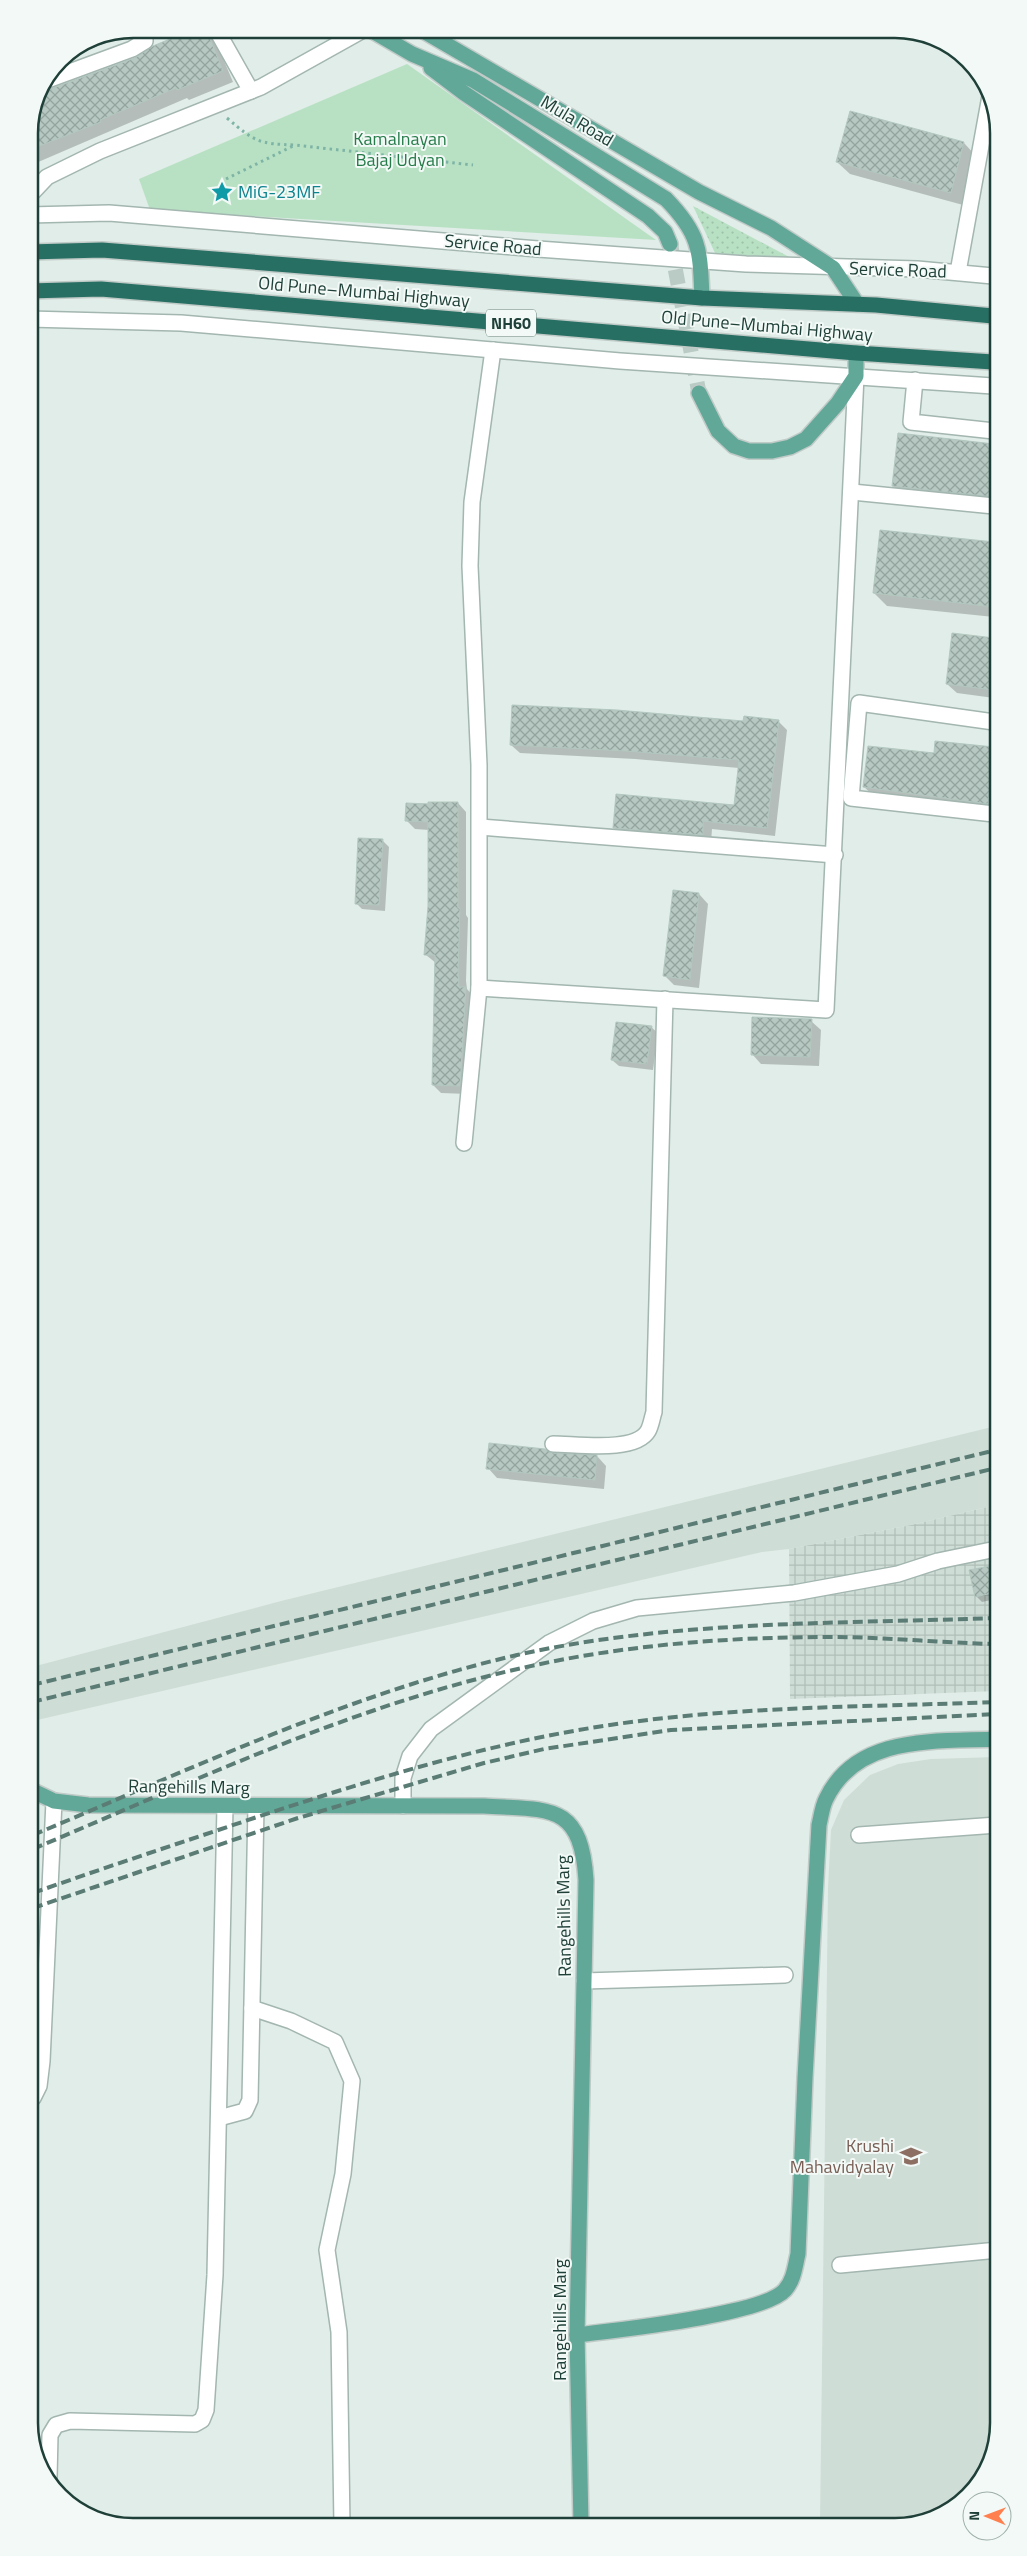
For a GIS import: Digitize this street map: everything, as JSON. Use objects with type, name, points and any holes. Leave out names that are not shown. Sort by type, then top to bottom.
[{"type":"highway","name":"Old Pune–Mumbai Highway","points":[[38,252],[102,250],[702,298],[857,304],[990,316]]},
{"type":"highway","name":"Old Pune–Mumbai Highway","points":[[38,291],[100,289],[856,353],[990,362]]},
{"type":"main road","name":"Mula Road","points":[[383,38],[412,54],[473,80],[666,200],[686,219],[694,235],[700,259],[702,298]]},
{"type":"main road","points":[[435,38],[699,192],[772,228],[833,268],[857,304]]},
{"type":"main road","points":[[412,54],[464,93],[648,216],[665,232],[670,244]]},
{"type":"main road","points":[[699,393],[718,431],[734,446],[749,451],[772,451],[790,447],[806,439],[827,418],[856,376],[856,353]]},
{"type":"main road","points":[[577,2335],[647,2326],[752,2307],[769,2301],[785,2290],[793,2276],[798,2254],[805,2078],[819,1825],[825,1800],[838,1780],[856,1764],[878,1750],[906,1743],[990,1739]]},
{"type":"main road","name":"Rangehills Marg","points":[[38,1793],[54,1801],[88,1805],[403,1806],[530,1809],[562,1817],[577,1831],[584,1855],[584,1980],[577,2335],[581,2518]]},
{"type":"street","points":[[56,77],[132,49],[145,41],[146,38]]},
{"type":"street","points":[[221,38],[251,91]]},
{"type":"street","points":[[38,186],[47,177],[82,160],[251,91],[350,38]]},
{"type":"street","points":[[958,272],[987,112]]},
{"type":"street","name":"Service Road","points":[[38,215],[109,213],[538,249],[833,268],[958,272],[990,276]]},
{"type":"street","points":[[38,318],[180,323],[493,350],[990,386]]},
{"type":"street","points":[[464,1143],[479,988],[480,827],[470,556],[472,502],[493,350]]},
{"type":"street","points":[[844,796],[856,376]]},
{"type":"street","points":[[915,380],[911,422],[990,431]]},
{"type":"street","points":[[852,492],[990,506]]},
{"type":"street","points":[[479,988],[826,1010],[835,855],[860,703],[990,721]]},
{"type":"street","points":[[844,796],[990,814]]},
{"type":"street","points":[[480,827],[835,855]]},
{"type":"street","points":[[554,1444],[620,1445],[636,1442],[648,1431],[654,1412],[665,999]]},
{"type":"street","points":[[403,1806],[404,1778],[410,1756],[431,1729],[549,1643],[593,1621],[637,1608],[794,1593],[898,1574],[938,1561],[990,1550]]},
{"type":"street","points":[[38,2088],[42,2061],[54,1801]]},
{"type":"street","points":[[49,2469],[50,2435],[56,2424],[70,2421],[195,2424],[202,2420],[206,2410],[216,2275],[225,1806]]},
{"type":"street","points":[[219,2118],[240,2113],[248,2107],[256,1806]]},
{"type":"street","points":[[859,1836],[990,1826]]},
{"type":"street","points":[[584,1980],[785,1975]]},
{"type":"street","points":[[252,2008],[291,2021],[335,2042],[352,2081],[343,2174],[327,2250],[339,2332],[342,2518]]},
{"type":"street","points":[[840,2265],[990,2251]]},
{"type":"path","points":[[213,106],[252,139],[266,144],[295,145],[473,165]]},
{"type":"path","points":[[226,179],[295,145]]},
{"type":"shaded area","points":[[990,1427],[990,1506],[911,1525],[789,1549],[762,1552],[38,1720],[38,1665],[281,1601]]},
{"type":"shaded area","points":[[990,1506],[990,1691],[790,1699],[789,1549],[911,1525]]},
{"type":"shaded area","name":"Krushi Mahavidyalay","points":[[990,1757],[989,2436],[980,2465],[970,2481],[957,2495],[936,2509],[913,2517],[901,2518],[820,2518],[828,1888],[831,1830],[844,1800],[870,1775],[898,1764],[931,1759]]},
{"type":"green space","name":"Kamalnayan Bajaj Udyan","points":[[407,64],[656,240],[150,210],[139,179]]},
{"type":"green space","points":[[693,206],[793,259],[715,253]]},
{"type":"building","points":[[172,38],[210,38],[223,71],[177,90],[176,88],[100,120],[101,122],[38,146],[38,120],[48,90],[135,58],[153,46]]},
{"type":"building","points":[[850,111],[964,142],[951,193],[836,162]]},
{"type":"building","points":[[898,433],[990,444],[990,497],[892,486]]},
{"type":"building","points":[[880,530],[990,542],[990,607],[873,593]]},
{"type":"building","points":[[952,633],[990,638],[990,690],[946,684]]},
{"type":"building","points":[[512,705],[617,710],[743,721],[744,716],[779,720],[767,828],[703,821],[703,835],[613,828],[616,794],[734,805],[739,760],[626,751],[510,745]]},
{"type":"building","points":[[935,741],[990,747],[988,804],[863,787],[868,746],[934,753]]},
{"type":"building","points":[[428,802],[458,802],[458,908],[460,908],[458,972],[459,987],[466,987],[460,1086],[432,1085],[435,955],[424,955],[428,906],[428,822],[405,821],[406,803],[428,804]]},
{"type":"building","points":[[358,838],[383,839],[379,905],[355,904]]},
{"type":"building","points":[[673,890],[699,893],[690,980],[663,976]]},
{"type":"building","points":[[752,1017],[812,1019],[810,1057],[751,1055]]},
{"type":"building","points":[[616,1022],[652,1026],[647,1064],[611,1060]]},
{"type":"building","points":[[489,1443],[545,1449],[553,1453],[597,1455],[595,1480],[486,1469]]},
{"type":"building","points":[[990,1566],[990,1593],[975,1597],[969,1570]]},
{"type":"tunnel","points":[[671,247],[699,393]]},
{"type":"railway","points":[[38,1684],[990,1451]]},
{"type":"railway","points":[[38,1701],[990,1469]]},
{"type":"railway","points":[[38,1833],[211,1759],[332,1712],[454,1671],[517,1655],[635,1635],[695,1629],[816,1623],[990,1618]]},
{"type":"railway","points":[[38,1847],[213,1772],[334,1724],[459,1684],[522,1668],[598,1653],[714,1641],[792,1637],[852,1637],[990,1644]]},
{"type":"railway","points":[[38,1891],[341,1790],[474,1752],[564,1733],[610,1725],[706,1714],[803,1708],[990,1702]]},
{"type":"railway","points":[[38,1906],[298,1818],[484,1763],[544,1749],[671,1730],[990,1714]]},
{"type":"place","name":"MiG-23MF","points":[[222,192]]},
{"type":"place","name":"Krushi Mahavidyalay","points":[[911,2156]]}]
